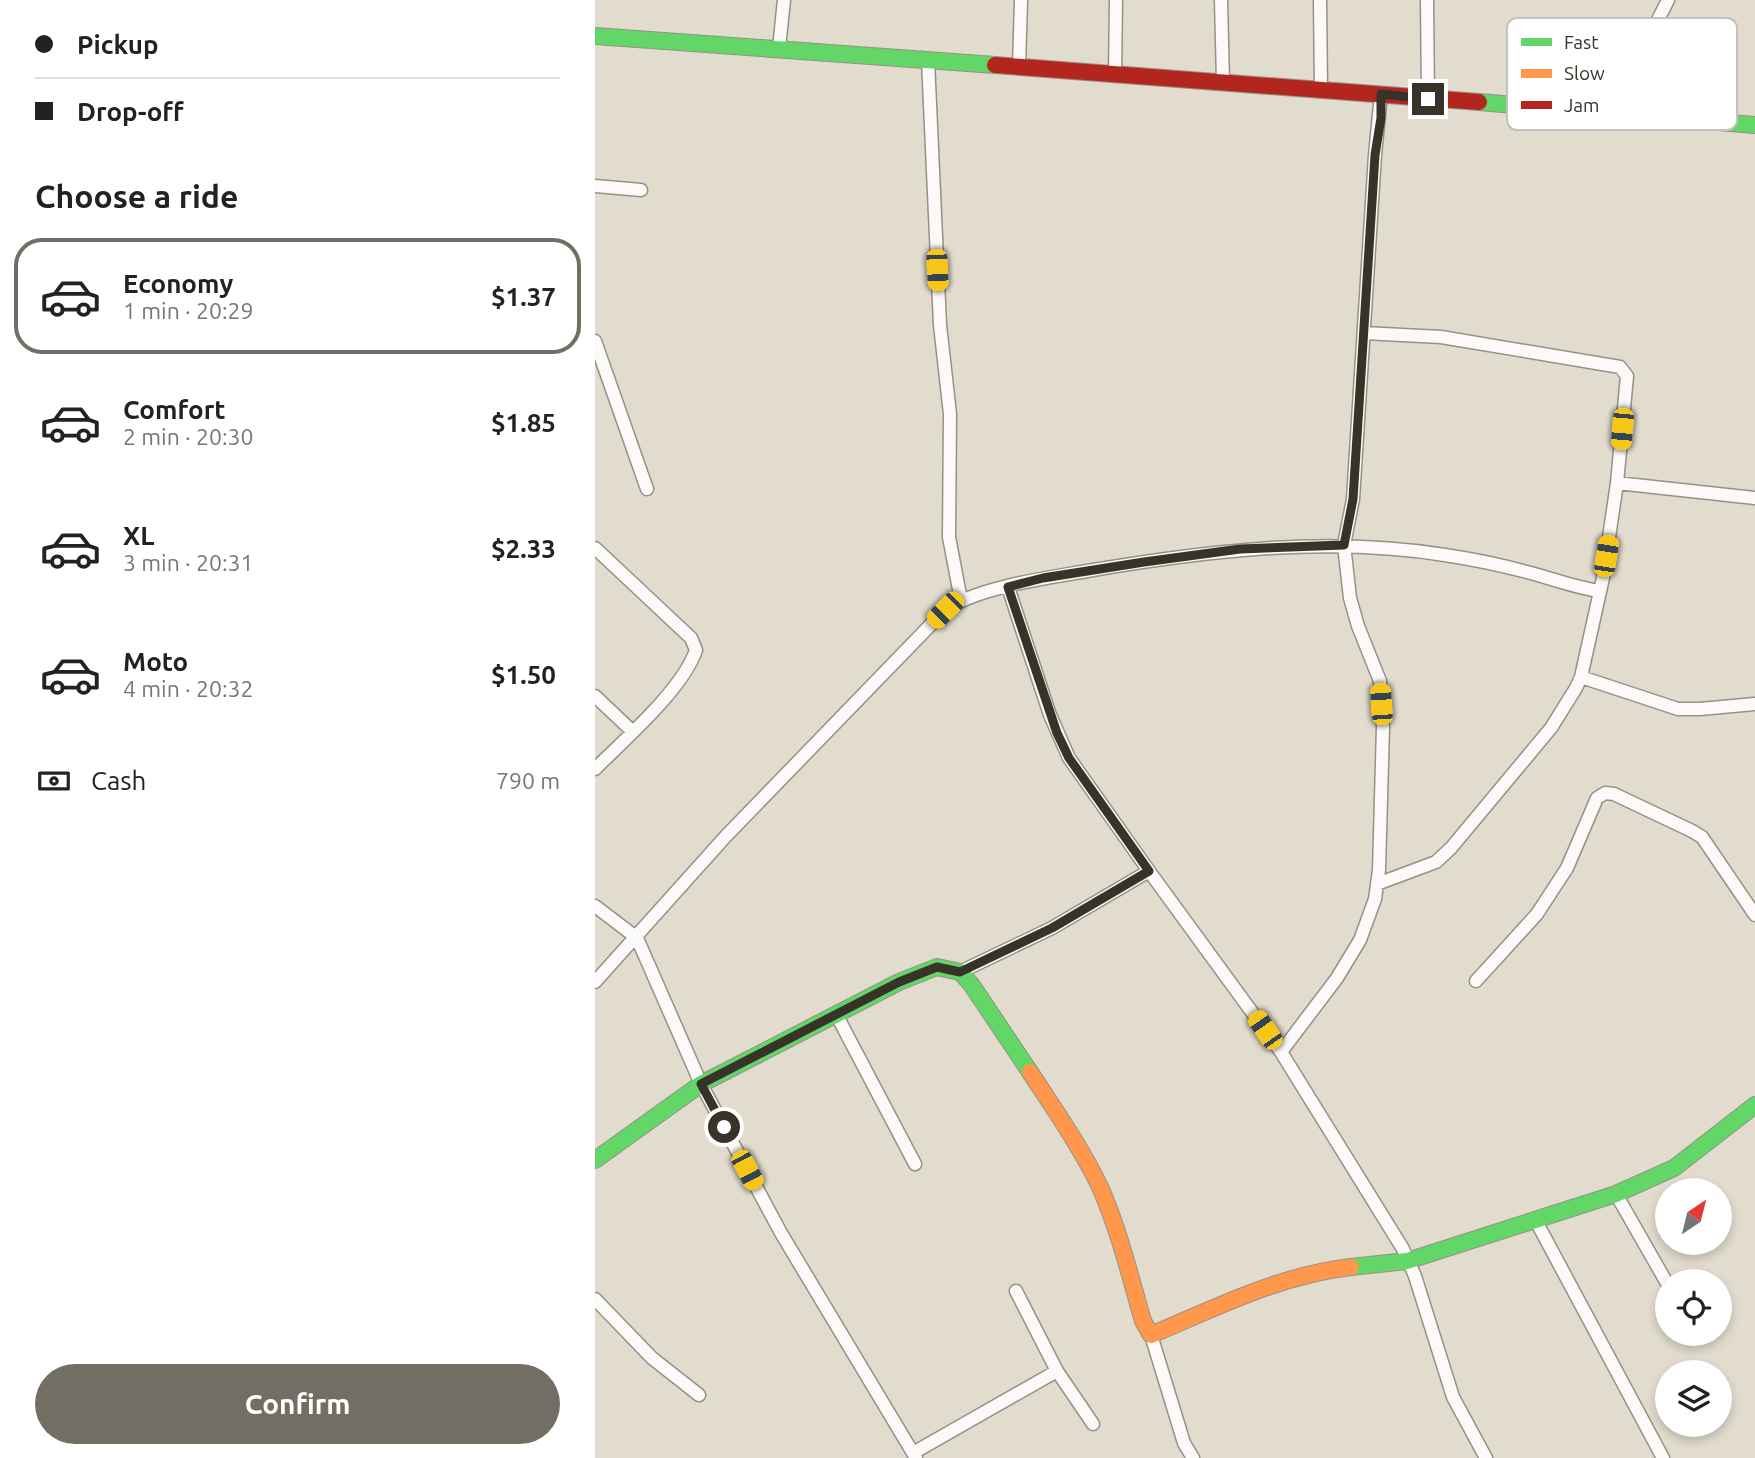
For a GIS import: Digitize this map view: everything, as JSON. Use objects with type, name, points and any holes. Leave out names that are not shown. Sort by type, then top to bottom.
[{"type":"street","points":[[779,48],[784,0]]},
{"type":"street","points":[[1019,66],[1021,0]]},
{"type":"street","points":[[1115,75],[1116,0]]},
{"type":"street","points":[[1221,0],[1223,82]]},
{"type":"street","points":[[1319,0],[1321,89]]},
{"type":"street","points":[[1427,0],[1428,99]]},
{"type":"street","points":[[1659,18],[1668,0]]},
{"type":"street","points":[[595,36],[1321,89],[1507,106]]},
{"type":"street","points":[[928,60],[940,325],[950,414],[949,537],[961,600]]},
{"type":"street","points":[[1281,1052],[1337,978],[1360,940],[1375,899],[1377,884],[1383,727],[1380,681],[1350,598],[1344,545],[1353,499],[1381,94]]},
{"type":"street","points":[[1737,124],[1755,125]]},
{"type":"street","points":[[595,186],[641,190]]},
{"type":"street","points":[[1364,333],[1441,337],[1620,367],[1627,376],[1617,483],[1599,591],[1581,677],[1570,701],[1551,728],[1451,848],[1436,862],[1377,884]]},
{"type":"street","points":[[595,341],[647,489]]},
{"type":"street","points":[[1617,483],[1755,498]]},
{"type":"street","points":[[595,982],[726,836],[945,610],[961,600],[1043,578],[1144,562],[1240,549],[1344,545],[1443,555],[1521,570],[1599,591]]},
{"type":"street","points":[[595,548],[691,638],[696,650],[692,664],[665,697],[595,769]]},
{"type":"street","points":[[1008,587],[1057,733],[1069,758],[1281,1052],[1403,1249],[1415,1276],[1453,1397],[1486,1458]]},
{"type":"street","points":[[1581,677],[1678,709],[1755,704]]},
{"type":"street","points":[[595,696],[632,731]]},
{"type":"street","points":[[1476,981],[1537,914],[1567,868],[1597,798],[1605,793],[1613,794],[1702,838],[1755,915]]},
{"type":"street","points":[[960,972],[1052,928],[1149,871]]},
{"type":"street","points":[[595,906],[637,938],[701,1084],[782,1233],[915,1455],[1057,1371]]},
{"type":"street","points":[[595,1160],[701,1084],[836,1014],[899,982],[937,967],[960,972],[971,984],[1061,1119],[1099,1186],[1116,1227],[1143,1321],[1151,1335],[1184,1443],[1193,1458]]},
{"type":"street","points":[[836,1014],[915,1164]]},
{"type":"street","points":[[1151,1335],[1265,1287],[1334,1269],[1407,1261],[1616,1194],[1674,1168],[1755,1105]]},
{"type":"street","points":[[1616,1194],[1659,1269]]},
{"type":"street","points":[[1535,1221],[1663,1458]]},
{"type":"street","points":[[1016,1291],[1057,1371],[1093,1424]]},
{"type":"street","points":[[595,1299],[652,1358],[699,1395]]},
{"type":"traffic: fast","points":[[595,36],[995,65]]},
{"type":"traffic: fast","points":[[1479,102],[1507,104]]},
{"type":"traffic: fast","points":[[1737,124],[1755,125]]},
{"type":"traffic: fast","points":[[595,1160],[701,1084],[899,982],[937,967],[960,972],[971,984],[1030,1072]]},
{"type":"traffic: fast","points":[[1351,1267],[1407,1261],[1616,1194],[1674,1168],[1755,1105]]},
{"type":"traffic: slow","points":[[1030,1072],[1076,1143],[1100,1187],[1119,1236],[1143,1321],[1151,1335],[1273,1285],[1351,1267]]},
{"type":"traffic: jam","points":[[995,65],[1479,102]]},
{"type":"route","points":[[724,1127],[701,1084],[899,982],[937,967],[960,972],[1052,928],[1149,871],[1069,758],[1050,716],[1008,587],[1043,578],[1240,549],[1344,545],[1353,499],[1381,94],[1428,99]]}]
